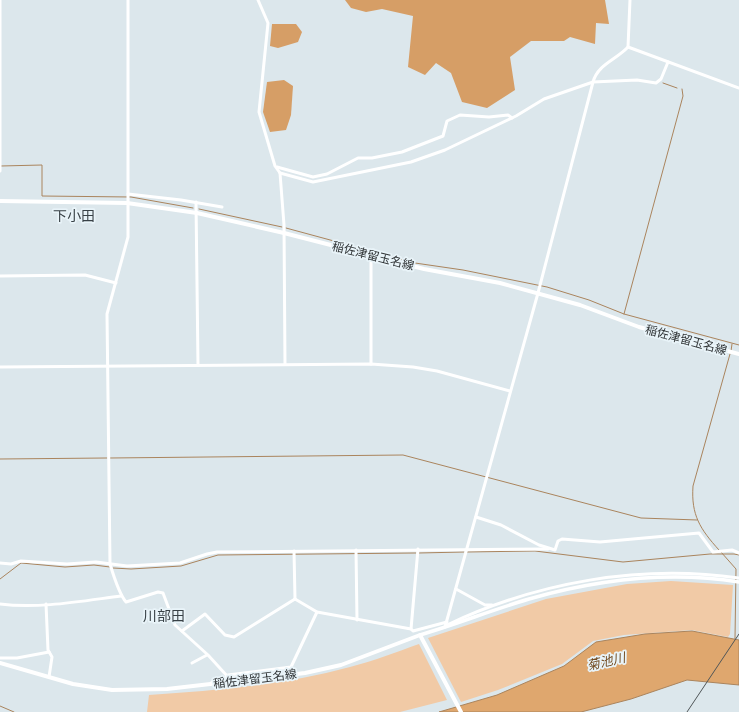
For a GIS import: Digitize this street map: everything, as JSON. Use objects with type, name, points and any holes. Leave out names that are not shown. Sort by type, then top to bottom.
[{"type":"main road","name":"稲佐津留玉名線","points":[[0,200],[127,202],[197,213],[284,232],[424,270],[539,288],[640,327],[739,354]]},
{"type":"main road","name":"稲佐津留玉名線","points":[[0,663],[73,684],[112,690],[167,689],[305,673],[341,665],[420,635]]},
{"type":"main road","points":[[420,635],[461,712]]},
{"type":"street","points":[[0,0],[0,171]]},
{"type":"street","points":[[128,0],[128,237],[107,314],[110,461],[110,564],[116,578],[120,596],[126,602],[158,592],[163,593],[175,625],[228,676],[251,680]]},
{"type":"street","points":[[258,0],[268,23],[259,112],[276,166],[280,173],[284,225],[285,364]]},
{"type":"street","points":[[446,625],[539,288],[593,82],[599,69],[621,55],[628,48],[630,0]]},
{"type":"street","points":[[628,48],[739,88]]},
{"type":"street","points":[[280,173],[313,182],[411,162],[445,150],[512,118],[544,99],[593,82],[637,80],[656,83],[661,79],[668,62]]},
{"type":"street","points":[[276,166],[313,177],[327,174],[358,158],[372,158],[402,152],[421,145],[442,136],[447,120],[460,115],[489,117],[508,115],[512,118]]},
{"type":"street","points":[[128,194],[196,202],[222,207]]},
{"type":"street","points":[[196,202],[198,365]]},
{"type":"street","points":[[371,256],[371,364]]},
{"type":"street","points":[[0,276],[85,275],[116,283]]},
{"type":"street","points":[[0,367],[371,364],[413,367],[437,371],[510,391]]},
{"type":"street","points":[[476,517],[501,524],[548,549]]},
{"type":"street","points":[[0,563],[11,564],[21,561],[67,564],[96,562],[127,566],[180,564],[217,552],[467,549],[555,550],[558,541],[562,539],[600,542],[699,533],[713,552],[732,550],[739,553]]},
{"type":"street","points":[[411,629],[417,550]]},
{"type":"street","points":[[294,551],[295,599]]},
{"type":"street","points":[[356,551],[357,620]]},
{"type":"street","points":[[420,635],[494,605],[579,582],[634,575],[690,572],[739,578]]},
{"type":"street","points":[[295,599],[317,612],[413,630],[446,625],[529,599],[595,585],[668,577],[705,578],[739,582]]},
{"type":"street","points":[[456,589],[485,605],[494,605]]},
{"type":"street","points":[[0,604],[12,606],[83,602],[120,596]]},
{"type":"street","points":[[182,631],[205,614],[225,635],[234,638],[295,599]]},
{"type":"street","points":[[46,604],[49,652],[52,657],[49,678]]},
{"type":"street","points":[[202,686],[228,676],[291,668],[317,612]]},
{"type":"street","points":[[0,658],[17,658],[49,652]]},
{"type":"street","points":[[192,663],[207,655]]},
{"type":"shaded area","points":[[345,0],[605,0],[609,24],[596,23],[595,44],[570,37],[564,41],[531,41],[510,57],[515,90],[487,108],[462,102],[451,73],[436,63],[425,75],[408,67],[413,16],[382,9],[366,12],[351,8]]},
{"type":"shaded area","points":[[272,24],[296,24],[302,32],[298,42],[278,48],[270,46]]},
{"type":"shaded area","points":[[284,80],[293,86],[291,115],[286,130],[270,132],[263,112],[267,82]]},
{"type":"shaded area","points":[[671,581],[733,585],[730,634],[728,637],[692,630],[624,635],[593,641],[562,664],[498,690],[461,702],[428,638],[546,599],[627,584]]},
{"type":"shaded area","points":[[419,644],[447,700],[400,712],[147,712],[149,695],[225,689],[300,678],[359,665]]},
{"type":"water","name":"菊池川","points":[[692,631],[739,640],[739,685],[687,680],[631,699],[581,712],[439,712],[497,695],[564,666],[596,642],[645,634]]},
{"type":"waterway","points":[[663,83],[677,88]]},
{"type":"waterway","points":[[624,314],[683,96],[682,89]]},
{"type":"waterway","points":[[1,166],[42,165],[42,196],[131,197],[193,208]]},
{"type":"waterway","points":[[199,209],[282,227]]},
{"type":"waterway","points":[[286,228],[415,263],[463,270],[547,287],[589,300],[624,314],[739,345]]},
{"type":"waterway","points":[[731,351],[732,344]]},
{"type":"waterway","points":[[719,550],[698,521],[695,513],[693,486],[730,354]]},
{"type":"waterway","points":[[110,458],[403,455],[641,518],[697,520]]},
{"type":"waterway","points":[[0,459],[107,458]]},
{"type":"waterway","points":[[467,552],[535,551],[623,562],[710,554],[739,555]]},
{"type":"waterway","points":[[419,553],[464,552]]},
{"type":"waterway","points":[[721,552],[736,569],[735,639]]},
{"type":"waterway","points":[[113,568],[131,569],[181,566],[218,555],[416,553]]},
{"type":"waterway","points":[[0,579],[21,563],[65,567],[94,565],[110,567]]},
{"type":"waterway","points":[[0,706],[14,712]]},
{"type":"railway","points":[[687,712],[739,634]]},
{"type":"district","name":"下小田","points":[[74,216]]},
{"type":"district","name":"川部田","points":[[164,616]]}]
